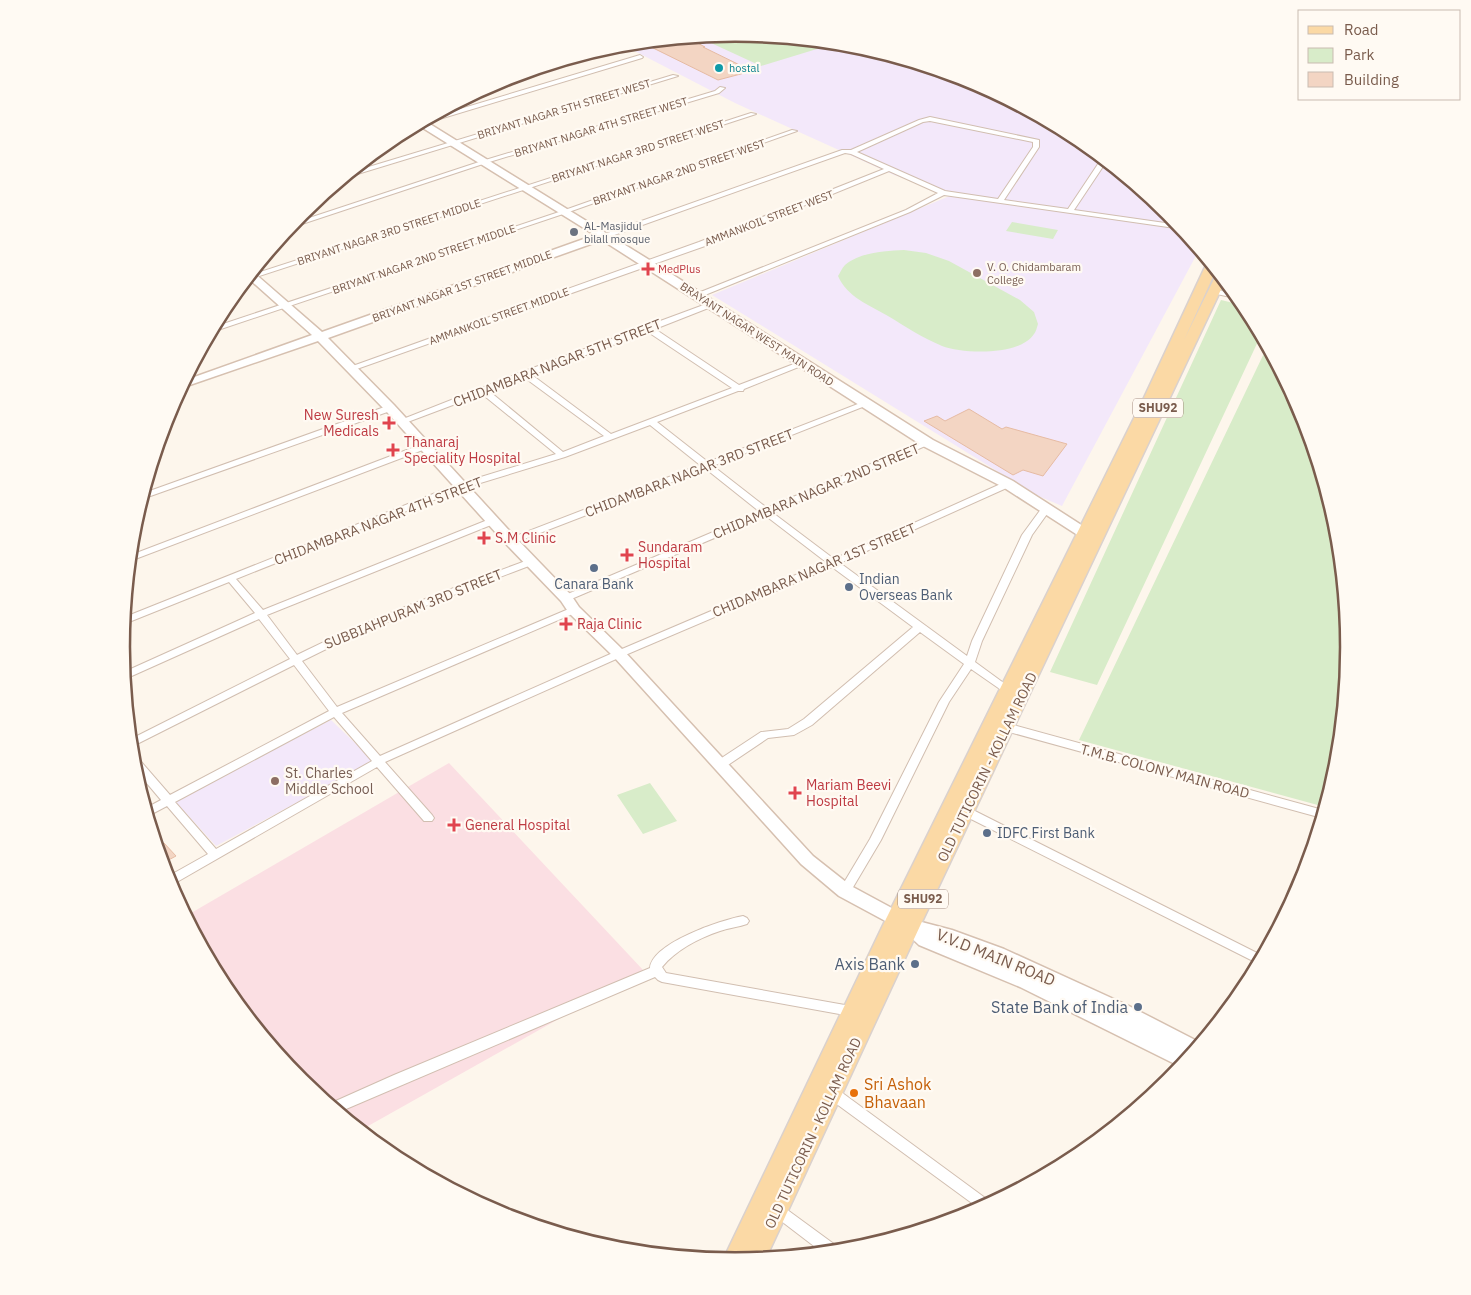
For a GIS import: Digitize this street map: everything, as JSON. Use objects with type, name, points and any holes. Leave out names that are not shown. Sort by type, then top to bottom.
[{"type":"main road","points":[[1090,537],[1209,272]]},
{"type":"main road","name":"OLD TUTICORIN - KOLLAM ROAD","points":[[758,1251],[832,1094],[861,1012],[903,923],[965,811],[1006,727],[1014,693],[1090,537],[1218,283]]},
{"type":"main road","points":[[903,923],[1014,693]]},
{"type":"main road","points":[[739,1252],[861,1012]]},
{"type":"street","points":[[452,114],[640,57]]},
{"type":"street","name":"BRIYANT NAGAR 5TH STREET WEST","points":[[366,169],[675,76]]},
{"type":"street","name":"BRIYANT NAGAR 4TH STREET WEST","points":[[308,221],[484,162],[720,90]]},
{"type":"street","name":"BRIYANT NAGAR 3RD STREET WEST","points":[[524,187],[753,114]]},
{"type":"street","points":[[852,152],[921,121],[930,119],[1034,140],[1037,142],[1036,147],[1000,202]]},
{"type":"street","name":"BRAYANT NAGAR WEST MAIN ROAD","points":[[428,127],[712,304],[802,364],[928,443],[1008,484],[1047,507],[1090,537]]},
{"type":"street","name":"BRIYANT NAGAR 2ND STREET WEST","points":[[564,212],[794,132]]},
{"type":"street","points":[[603,236],[844,151],[852,152],[943,193],[1168,225]]},
{"type":"street","points":[[1069,212],[1100,165]]},
{"type":"street","name":"AMMANKOIL STREET WEST","points":[[647,263],[763,221],[889,169]]},
{"type":"street","name":"BRIYANT NAGAR 3RD STREET MIDDLE","points":[[261,273],[524,187]]},
{"type":"street","points":[[697,295],[908,211],[943,193]]},
{"type":"street","name":"BRIYANT NAGAR 2ND STREET MIDDLE","points":[[223,327],[564,212]]},
{"type":"street","name":"BRIYANT NAGAR 1ST STREET MIDDLE","points":[[193,381],[603,236]]},
{"type":"street","name":"AMMANKOIL STREET MIDDLE","points":[[351,368],[647,263]]},
{"type":"street","points":[[255,280],[320,336],[390,408],[493,522],[721,764],[807,860],[845,891],[903,923]]},
{"type":"street","points":[[1215,291],[1226,294]]},
{"type":"street","name":"CHIDAMBARA NAGAR 5TH STREET","points":[[402,421],[712,304]]},
{"type":"street","points":[[648,328],[740,389]]},
{"type":"street","name":"CHIDAMBARA NAGAR 4TH STREET","points":[[131,618],[461,486],[562,455],[802,364]]},
{"type":"street","points":[[525,374],[610,437]]},
{"type":"street","points":[[483,391],[562,455]]},
{"type":"street","name":"CHIDAMBARA NAGAR 3RD STREET","points":[[511,541],[866,404]]},
{"type":"street","points":[[150,493],[390,408]]},
{"type":"street","points":[[652,422],[765,512],[833,563],[1014,693]]},
{"type":"street","name":"CHIDAMBARA NAGAR 2ND STREET","points":[[153,809],[335,712],[765,512],[928,443]]},
{"type":"street","points":[[138,555],[425,446]]},
{"type":"street","name":"CHIDAMBARA NAGAR 1ST STREET","points":[[176,877],[378,761],[619,654],[833,563],[1008,484]]},
{"type":"street","points":[[845,891],[875,840],[944,702],[970,662],[977,641],[1026,535],[1047,507]]},
{"type":"street","points":[[131,673],[261,614],[493,522]]},
{"type":"street","name":"SUBBIAHPURAM 3RD STREET","points":[[138,739],[296,659],[426,602],[531,562]]},
{"type":"street","points":[[231,579],[261,614],[335,712],[428,818]]},
{"type":"street","points":[[721,764],[765,735],[790,732],[808,722],[920,626]]},
{"type":"street","name":"T.M.B. COLONY MAIN ROAD","points":[[1006,727],[1317,812]]},
{"type":"street","points":[[143,771],[215,855]]},
{"type":"street","points":[[965,811],[1255,957]]},
{"type":"street","points":[[743,920],[709,930],[686,942],[664,956],[654,967],[656,971],[662,977],[693,984],[861,1012]]},
{"type":"street","name":"V.V.D MAIN ROAD","points":[[903,923],[935,930],[981,947],[1157,1027],[1190,1046]]},
{"type":"street","name":"V.V.D MAIN ROAD","points":[[903,923],[925,940],[1027,982],[1179,1057]]},
{"type":"street","points":[[341,1105],[656,971]]},
{"type":"street","points":[[832,1094],[979,1201]]},
{"type":"street","points":[[777,1210],[824,1245]]},
{"type":"shaded area","name":"V. O. Chidambaram College","points":[[736,42],[775,44],[854,54],[930,75],[1003,105],[1072,144],[1134,193],[1163,220],[1196,256],[1062,506],[1036,495],[712,295],[952,195],[894,175],[735,103],[635,51],[696,44]]},
{"type":"shaded area","name":"St. Charles Middle School","points":[[331,720],[374,761],[216,846],[175,801]]},
{"type":"shaded area","points":[[449,763],[644,971],[367,1127],[308,1075],[256,1016],[232,984],[192,913]]},
{"type":"green space","points":[[736,42],[818,49],[761,66],[712,43]]},
{"type":"green space","points":[[1012,222],[1058,230],[1053,239],[1006,231]]},
{"type":"green space","points":[[904,250],[926,253],[949,261],[1020,300],[1034,312],[1038,324],[1035,333],[1027,341],[1004,350],[977,352],[951,349],[921,336],[859,300],[847,290],[838,276],[845,265],[858,257],[873,253]]},
{"type":"green space","points":[[1221,300],[1233,303],[1258,342],[1097,685],[1050,672]]},
{"type":"green space","points":[[1264,354],[1278,380],[1308,453],[1329,529],[1335,569],[1339,608],[1339,687],[1329,766],[1320,806],[1079,740]]},
{"type":"green space","points":[[650,783],[677,821],[643,834],[617,795]]},
{"type":"building","points":[[699,44],[752,71],[718,80],[654,48]]},
{"type":"building","points":[[969,409],[1002,429],[1006,427],[1067,444],[1043,476],[1023,470],[1013,475],[924,421],[937,416],[945,421]]},
{"type":"building","points":[[164,843],[176,856],[170,859]]},
{"type":"place","name":"hostal","points":[[719,68]]},
{"type":"place","name":"AL-Masjidul bilall mosque","points":[[574,232]]},
{"type":"place","name":"MedPlus","points":[[648,269]]},
{"type":"place","name":"V. O. Chidambaram College","points":[[977,273]]},
{"type":"place","name":"New Suresh Medicals","points":[[389,423]]},
{"type":"place","name":"Thanaraj Speciality Hospital","points":[[393,450]]},
{"type":"place","name":"S.M Clinic","points":[[484,538]]},
{"type":"place","name":"Sundaram Hospital","points":[[627,555]]},
{"type":"place","name":"Canara Bank","points":[[594,568]]},
{"type":"place","name":"Indian Overseas Bank","points":[[849,587]]},
{"type":"place","name":"Raja Clinic","points":[[566,624]]},
{"type":"place","name":"St. Charles Middle School","points":[[275,781]]},
{"type":"place","name":"Mariam Beevi Hospital","points":[[795,793]]},
{"type":"place","name":"General Hospital","points":[[454,825]]},
{"type":"place","name":"IDFC First Bank","points":[[987,833]]},
{"type":"place","name":"Axis Bank","points":[[915,964]]},
{"type":"place","name":"State Bank of India","points":[[1138,1007]]},
{"type":"place","name":"Sri Ashok Bhavaan","points":[[854,1093]]}]
